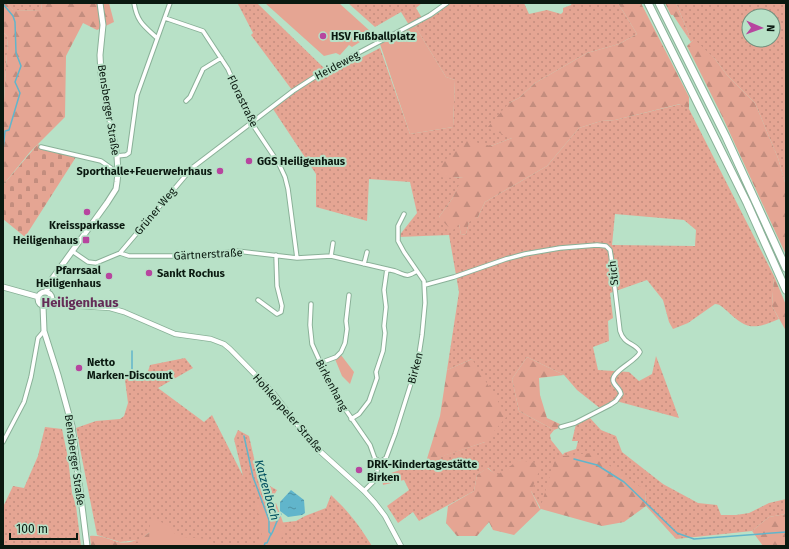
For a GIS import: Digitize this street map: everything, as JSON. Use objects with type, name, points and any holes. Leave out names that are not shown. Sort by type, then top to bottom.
[{"type":"highway","points":[[648,3],[747,203],[786,290]]},
{"type":"highway","points":[[659,3],[726,137],[786,268]]},
{"type":"main road","name":"Bensberger Straße","points":[[46,292],[52,278],[116,189],[118,173],[117,156],[101,74],[100,55],[103,25],[100,3]]},
{"type":"main road","points":[[3,287],[39,297]]},
{"type":"main road","points":[[46,292],[50,294],[52,300],[49,305],[43,306],[40,304],[39,297],[41,293],[46,292]]},
{"type":"main road","name":"Bensberger Straße","points":[[43,306],[44,331],[72,426],[87,546]]},
{"type":"street","points":[[134,3],[138,19],[142,25],[157,38]]},
{"type":"street","points":[[117,156],[126,155],[128,153],[137,95],[170,3]]},
{"type":"street","name":"Heideweg","points":[[251,122],[313,77],[419,22],[447,3]]},
{"type":"street","name":"Florastraße","points":[[165,18],[203,31],[228,69],[251,122],[280,164],[284,173],[289,196],[297,258]]},
{"type":"street","points":[[186,101],[190,97],[203,69],[221,58]]},
{"type":"street","name":"Grüner Weg","points":[[72,251],[91,263],[96,263],[120,253],[192,168],[251,122]]},
{"type":"street","points":[[41,147],[101,162],[118,173]]},
{"type":"street","name":"Birken","points":[[364,492],[375,480],[380,462],[386,458],[395,434],[418,361],[424,321],[425,285],[423,278],[398,241],[398,226],[404,214]]},
{"type":"street","points":[[331,256],[333,244]]},
{"type":"street","name":"Stich","points":[[425,285],[525,254],[568,247],[597,245],[606,246],[610,250],[620,331],[624,340],[639,348],[640,352],[639,355],[614,377],[614,383],[621,390],[621,394],[616,401],[575,423],[561,427]]},
{"type":"street","name":"Gärtnerstraße","points":[[120,253],[129,256],[198,256],[237,251],[297,258]]},
{"type":"street","points":[[364,264],[367,252]]},
{"type":"street","points":[[258,300],[277,314],[281,312],[282,306],[277,286],[276,255]]},
{"type":"street","points":[[297,258],[331,256],[395,270],[407,276],[418,271]]},
{"type":"street","points":[[351,419],[359,414],[369,401],[377,378],[377,369],[383,351],[385,333],[384,326],[386,307],[384,290],[386,269]]},
{"type":"street","points":[[320,364],[336,357],[341,352],[345,343],[349,295]]},
{"type":"street","name":"Hohkeppeler Straße","points":[[52,300],[79,306],[118,310],[175,334],[206,337],[224,344],[274,394],[313,445],[364,492],[385,516],[401,546]]},
{"type":"street","name":"Birkenhang","points":[[311,304],[310,335],[320,364],[334,393],[370,445],[375,459]]},
{"type":"street","points":[[3,442],[24,402],[31,377],[38,338],[44,331]]},
{"type":"street","points":[[378,467],[373,464],[375,459],[380,462]]},
{"type":"green space","points":[[3,3],[7,3],[13,10],[41,11],[42,3],[109,3],[114,22],[97,30],[83,23],[66,56],[65,117],[30,152],[3,185],[3,115],[8,37],[3,32]]},
{"type":"green space","points":[[7,3],[42,3],[41,11],[13,10]]},
{"type":"green space","points":[[257,3],[324,68],[292,90],[251,35],[253,33],[238,4]]},
{"type":"green space","name":"HSV Fußballplatz","points":[[265,3],[339,3],[370,31],[360,42],[352,47],[349,45],[340,55],[336,53],[324,56]]},
{"type":"green space","points":[[348,3],[422,3],[416,8],[422,18],[409,25],[401,12],[375,27]]},
{"type":"green space","points":[[450,3],[524,3],[529,14],[547,10],[561,14],[563,12],[563,8],[571,5],[572,3],[618,3],[637,34],[619,44],[587,53],[535,83],[519,98],[509,103],[512,138],[491,146],[453,178],[464,177],[452,199],[439,217],[459,223],[461,235],[466,234],[469,221],[478,217],[485,202],[547,166],[579,128],[601,121],[615,120],[681,104],[689,109],[774,276],[772,306],[779,319],[756,326],[745,325],[721,306],[715,304],[688,323],[673,329],[669,322],[663,300],[647,280],[610,293],[613,318],[608,321],[609,341],[593,347],[598,370],[629,372],[639,381],[652,374],[656,356],[679,418],[616,401],[601,409],[577,390],[564,375],[527,357],[512,379],[519,411],[554,430],[550,435],[551,440],[563,455],[564,453],[576,449],[578,441],[572,441],[576,424],[588,417],[601,430],[616,436],[622,452],[663,484],[698,503],[717,505],[721,515],[749,513],[769,503],[786,499],[786,514],[769,517],[752,531],[676,539],[646,506],[645,490],[541,509],[531,491],[520,460],[497,476],[488,468],[477,475],[474,491],[419,521],[413,512],[398,523],[387,506],[409,490],[404,480],[383,485],[382,476],[485,442],[472,359],[447,370],[459,292],[449,235],[398,237],[417,213],[410,182],[369,179],[367,221],[316,207],[316,174],[273,109],[326,72],[345,62],[347,65],[380,48],[410,134],[453,127],[455,80],[446,77],[415,26],[438,13]],"holes":[[[615,214],[684,220],[696,230],[695,246],[612,245]]]},
{"type":"green space","points":[[618,3],[641,3],[689,97],[689,109],[680,104],[615,120],[601,121],[579,128],[547,166],[485,202],[478,217],[469,222],[466,234],[461,235],[459,224],[452,231],[439,217],[452,199],[463,177],[439,177],[438,167],[466,140],[491,146],[512,138],[487,128],[509,103],[519,98],[535,83],[587,53],[619,44],[637,34]]},
{"type":"green space","points":[[665,3],[676,3],[689,35],[687,36],[673,15],[671,15]]},
{"type":"green space","points":[[676,3],[786,3],[786,186],[778,158],[755,103],[727,75],[715,59],[693,40],[691,42],[687,36],[689,35]]},
{"type":"green space","points":[[415,26],[446,77],[455,80],[453,127],[410,134],[380,44]]},
{"type":"green space","points":[[3,32],[8,37],[3,115]]},
{"type":"green space","points":[[694,39],[715,59],[727,75],[755,103],[778,158],[786,186],[786,255],[723,118],[687,46]]},
{"type":"green space","points":[[38,144],[42,148],[76,157],[25,237],[3,219],[3,185]]},
{"type":"green space","points":[[774,276],[786,305],[786,331],[772,306]]},
{"type":"green space","points":[[341,355],[354,372],[350,384],[342,376],[335,359]]},
{"type":"green space","points":[[527,357],[564,375],[539,378],[540,395],[547,418],[564,426],[554,430],[519,411],[512,379]]},
{"type":"green space","points":[[185,358],[193,368],[158,388],[204,422],[212,415],[243,476],[234,439],[238,430],[249,436],[259,480],[277,490],[269,504],[278,523],[296,521],[326,508],[331,495],[353,519],[372,546],[162,546],[156,528],[139,540],[120,542],[97,535],[76,428],[96,421],[120,419],[124,416],[128,403],[125,380],[141,376],[146,373],[150,365]]},
{"type":"green space","points":[[472,359],[507,416],[485,442],[426,462],[440,416],[447,370]]},
{"type":"green space","points":[[45,427],[62,429],[68,458],[72,493],[76,506],[81,546],[3,546],[3,507],[13,486],[24,488],[38,456]]},
{"type":"green space","points":[[591,453],[645,490],[646,506],[624,522],[602,526],[541,509],[514,535],[493,530],[489,522],[477,536],[457,536],[446,523],[448,506],[474,491],[477,475],[487,468],[497,475],[519,460],[542,464],[531,491],[540,509],[555,459],[563,456]]},
{"type":"green space","points":[[259,503],[260,507],[266,509],[276,503],[284,525],[280,546],[259,546],[262,539],[260,516],[252,504]]},
{"type":"green space","points":[[786,514],[786,546],[763,546],[752,531],[769,517]]},
{"type":"green space","points":[[155,519],[171,527],[174,533],[184,537],[207,539],[219,546],[122,546],[120,543],[128,544],[149,540],[150,524]]},
{"type":"green space","points":[[156,528],[162,546],[91,546],[90,536],[101,537],[123,543],[134,541],[143,537]]},
{"type":"water","points":[[291,490],[304,500],[305,513],[302,515],[288,517],[280,511],[280,502]]},
{"type":"waterway","points":[[3,4],[13,16],[15,22],[16,53],[21,66],[15,82],[20,93],[9,130],[5,131],[3,150]]},
{"type":"waterway","points":[[132,351],[132,370]]},
{"type":"waterway","name":"Katzenbach","points":[[244,436],[253,477],[269,520],[269,532],[271,534],[264,546]]},
{"type":"waterway","points":[[574,459],[597,465],[624,482],[677,533],[694,539],[786,532]]},
{"type":"waterway","points":[[271,535],[281,514]]},
{"type":"place","name":"HSV Fußballplatz","points":[[323,36]]},
{"type":"place","name":"GGS Heiligenhaus","points":[[249,161]]},
{"type":"place","name":"Sporthalle+Feuerwehrhaus","points":[[220,171]]},
{"type":"place","name":"Kreissparkasse","points":[[87,212]]},
{"type":"place","name":"Heiligenhaus","points":[[86,240]]},
{"type":"place","name":"Sankt Rochus","points":[[149,273]]},
{"type":"place","name":"Pfarrsaal Heiligenhaus","points":[[109,276]]},
{"type":"place","name":"Netto Marken-Discount","points":[[79,368]]},
{"type":"place","name":"DRK-Kindertagestätte Birken","points":[[359,470]]},
{"type":"district","name":"Heiligenhaus","points":[[80,302]]}]
